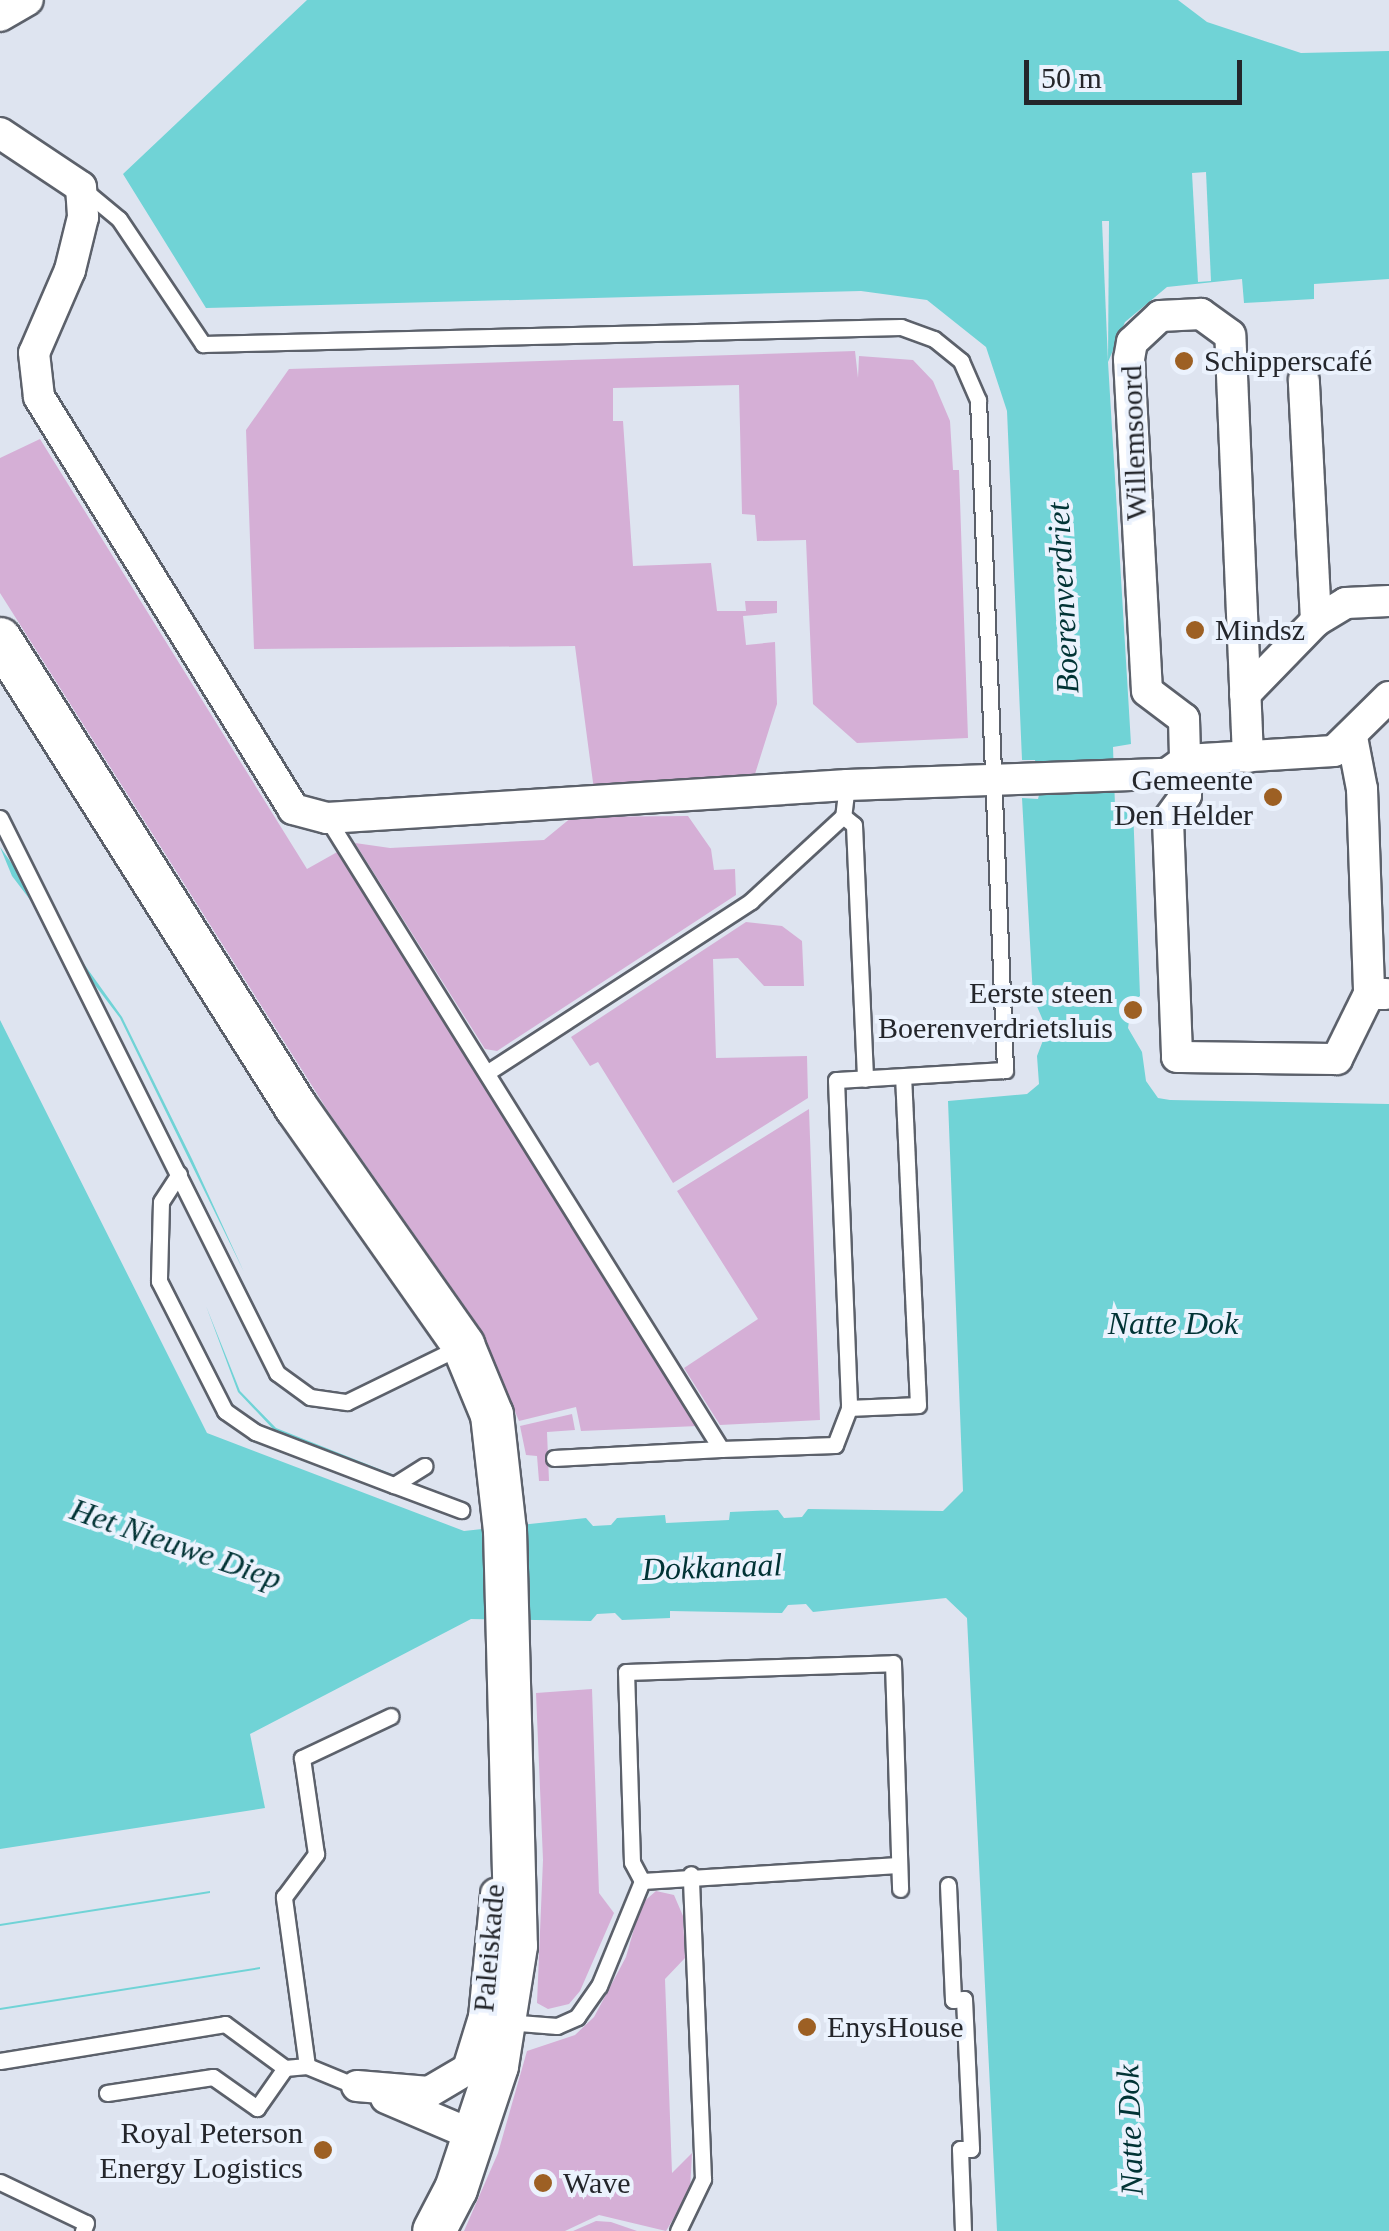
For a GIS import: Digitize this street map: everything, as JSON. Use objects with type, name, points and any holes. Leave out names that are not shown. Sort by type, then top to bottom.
[{"type":"street","points":[[0,16],[28,0]]},
{"type":"street","points":[[0,132],[80,187],[83,217],[70,270],[44,319],[34,353],[39,397],[292,809],[327,818],[847,784],[1114,776],[1248,757],[1311,756],[1334,752],[1389,696]]},
{"type":"street","name":"Willemsoord","points":[[1176,767],[1184,719],[1147,691],[1128,359],[1132,342],[1160,316],[1201,314],[1230,335],[1248,757]]},
{"type":"street","points":[[1304,380],[1316,621]]},
{"type":"street","points":[[1245,694],[1316,621],[1346,603],[1389,602]]},
{"type":"street","points":[[0,639],[296,1108],[463,1344],[495,1428],[505,1530],[518,1878],[506,2022],[476,2136],[434,2231]]},
{"type":"street","points":[[1176,767],[1186,796],[1168,820],[1177,1057],[1337,1059],[1379,994],[1362,789],[1352,737]]},
{"type":"street","name":"Paleiskade","points":[[351,2084],[429,2092],[462,2074],[475,2059],[495,1931],[493,1745],[512,1711]]},
{"type":"street","name":"Paleiskade","points":[[351,2084],[476,2136]]},
{"type":"lane","points":[[80,187],[119,219],[202,344],[900,327],[934,339],[961,361],[978,400],[1005,1070],[836,1080],[849,1408],[835,1444],[554,1458]]},
{"type":"lane","points":[[488,1072],[751,900],[843,816],[847,784]]},
{"type":"lane","points":[[843,816],[854,824],[865,1079]]},
{"type":"lane","points":[[0,818],[179,1174],[261,1348],[297,1391],[326,1401],[362,1398],[463,1344]]},
{"type":"lane","points":[[327,818],[720,1449]]},
{"type":"lane","points":[[849,1408],[918,1405],[903,1077]]},
{"type":"lane","points":[[179,1174],[161,1202],[159,1281],[218,1402],[255,1432],[461,1510]]},
{"type":"lane","points":[[394,1485],[425,1466]]},
{"type":"lane","points":[[506,2022],[557,2026],[577,2016],[599,1986],[642,1882],[632,1862],[626,1672],[894,1663],[900,1889]]},
{"type":"lane","points":[[307,2066],[284,1897],[316,1854],[302,1758],[391,1716]]},
{"type":"lane","points":[[642,1882],[691,1874],[900,1866]]},
{"type":"lane","points":[[678,2231],[702,2179],[691,1874]]},
{"type":"lane","points":[[948,1885],[953,2000],[964,1999],[971,2149],[960,2149],[963,2231]]},
{"type":"lane","points":[[0,2061],[225,2024],[285,2068],[257,2108],[214,2077],[107,2093]]},
{"type":"lane","name":"Paleiskade","points":[[285,2068],[307,2066],[351,2084]]},
{"type":"lane","points":[[0,2182],[86,2223],[82,2231]]},
{"type":"shaded area","points":[[855,351],[858,378],[859,356],[913,360],[933,381],[950,421],[953,470],[959,470],[968,738],[857,743],[813,704],[806,540],[757,541],[755,515],[742,514],[739,385],[613,388],[613,421],[623,421],[633,566],[711,563],[717,611],[746,611],[745,601],[777,601],[777,613],[743,616],[746,645],[775,642],[777,704],[755,774],[730,785],[594,790],[575,646],[254,649],[246,430],[289,369]]},
{"type":"shaded area","points":[[40,439],[307,869],[339,851],[698,1426],[581,1431],[576,1407],[519,1421],[480,1328],[328,1111],[0,593],[0,458]]},
{"type":"shaded area","points":[[688,816],[711,849],[714,870],[735,869],[736,895],[497,1051],[485,1049],[355,843],[390,848],[544,840],[572,817]]},
{"type":"shaded area","points":[[746,922],[782,926],[802,941],[804,986],[764,986],[738,958],[713,959],[716,1058],[807,1056],[808,1098],[673,1183],[598,1062],[590,1066],[571,1037]]},
{"type":"shaded area","points":[[809,1109],[820,1420],[720,1425],[684,1368],[758,1319],[677,1191]]},
{"type":"shaded area","points":[[572,1414],[575,1430],[547,1432],[549,1481],[539,1481],[537,1456],[526,1455],[520,1426]]},
{"type":"shaded area","points":[[592,1689],[599,1893],[614,1913],[580,1991],[569,2004],[548,2009],[537,2003],[543,1860],[536,1693]]},
{"type":"shaded area","points":[[656,1891],[674,1895],[683,1916],[685,1958],[665,1979],[672,2173],[692,2153],[690,2191],[666,2231],[599,2215],[565,2231],[464,2231],[498,2153],[527,2051],[575,2035],[594,2017],[626,1957],[641,1904]]},
{"type":"shaded area","points":[[596,2221],[611,2222],[637,2231],[573,2231]]},
{"type":"water","points":[[307,0],[1178,0],[1207,22],[1301,53],[1389,51],[1389,279],[1314,284],[1314,299],[1244,303],[1242,279],[1167,287],[1125,322],[1108,362],[1131,744],[1113,747],[1115,806],[1133,807],[1140,996],[1132,1002],[1128,1028],[1142,1052],[1146,1081],[1158,1098],[1170,1100],[1389,1104],[1389,2231],[997,2231],[967,1618],[946,1598],[813,1612],[806,1604],[788,1605],[782,1613],[670,1611],[670,1618],[622,1620],[615,1613],[597,1614],[591,1621],[471,1619],[250,1734],[265,1808],[0,1849],[0,1020],[207,1433],[464,1531],[586,1518],[593,1526],[611,1525],[617,1518],[665,1515],[666,1523],[729,1520],[730,1512],[778,1510],[784,1518],[802,1517],[808,1509],[943,1511],[963,1491],[948,1101],[1027,1094],[1039,1084],[1037,1056],[1047,1030],[1033,997],[1022,798],[1038,799],[1040,791],[1035,760],[1022,760],[1007,411],[986,347],[927,300],[861,291],[206,308],[123,174]]},
{"type":"water","points":[[0,847],[122,1017],[244,1272],[120,1018],[12,876]]},
{"type":"water","points":[[206,1306],[240,1391],[276,1428],[447,1496],[275,1431],[238,1392]]},
{"type":"water","points":[[210,1893],[0,1926],[0,1924]]},
{"type":"water","points":[[260,1969],[0,2010],[0,2008]]},
{"type":"pier","points":[[1206,172],[1211,281],[1198,282],[1192,173]]},
{"type":"pier","points":[[1102,221],[1109,221],[1108,362]]},
{"type":"place","name":"Schipperscafé","points":[[1184,361]]},
{"type":"place","name":"Mindsz","points":[[1195,630]]},
{"type":"place","name":"Gemeente Den Helder","points":[[1273,797]]},
{"type":"place","name":"Eerste steen Boerenverdrietsluis","points":[[1133,1010]]},
{"type":"place","name":"EnysHouse","points":[[807,2027]]},
{"type":"place","name":"Royal Peterson Energy Logistics","points":[[323,2150]]},
{"type":"place","name":"Wave","points":[[543,2183]]},
{"type":"water label","name":"Boerenverdriet","points":[[1063,598]]},
{"type":"water label","name":"Natte Dok","points":[[1173,1323]]},
{"type":"water label","name":"Het Nieuwe Diep","points":[[176,1544]]},
{"type":"water label","name":"Dokkanaal","points":[[712,1567]]},
{"type":"water label","name":"Natte Dok","points":[[1130,2130]]}]
